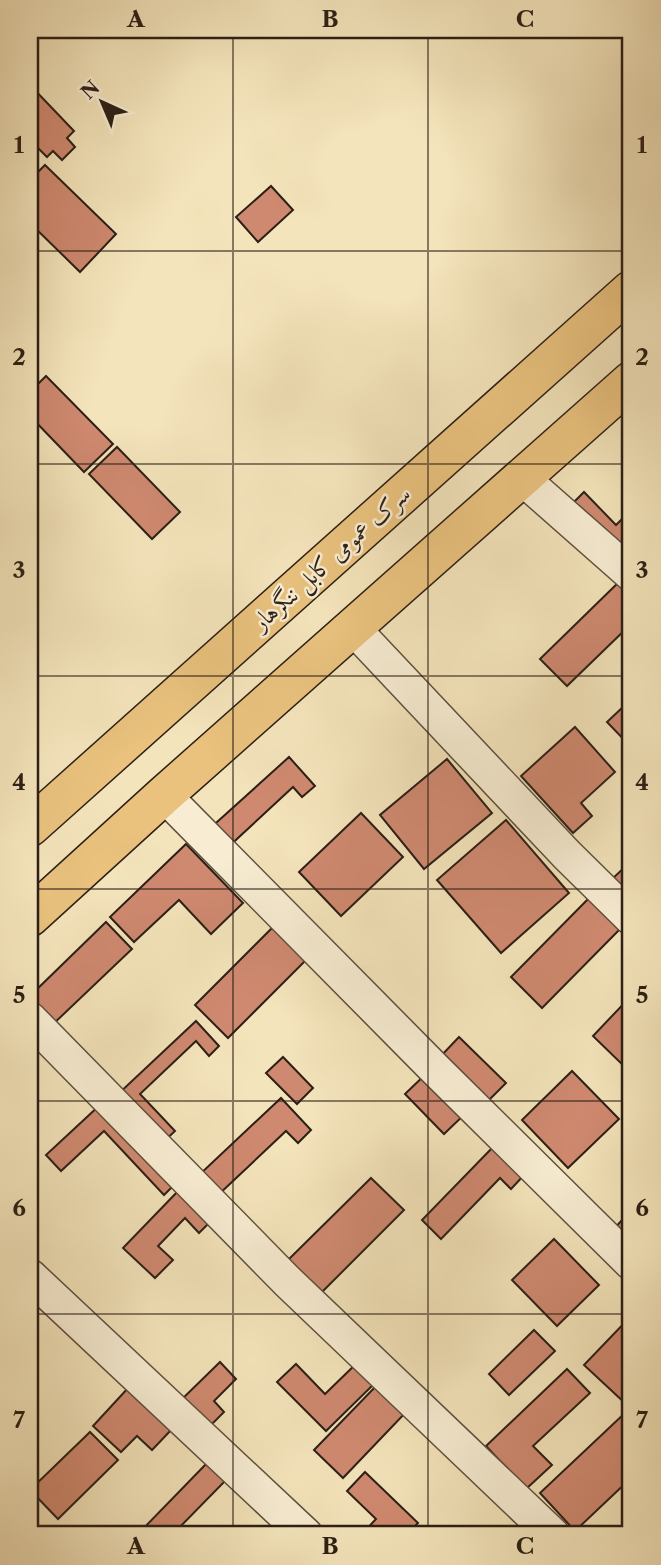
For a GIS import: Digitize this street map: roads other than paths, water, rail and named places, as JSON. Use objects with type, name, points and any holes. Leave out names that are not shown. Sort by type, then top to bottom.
[{"type":"highway","name":"سرک عمومی کابل ننگرهار","points":[[30,827],[631,290]]},
{"type":"highway","points":[[30,917],[631,381]]},
{"type":"street","points":[[522,478],[631,574]]},
{"type":"street","points":[[353,628],[567,855],[631,918]]},
{"type":"street","points":[[164,795],[631,1263]]},
{"type":"street","points":[[30,1019],[287,1280],[552,1535]]},
{"type":"street","points":[[30,1276],[306,1535]]}]
